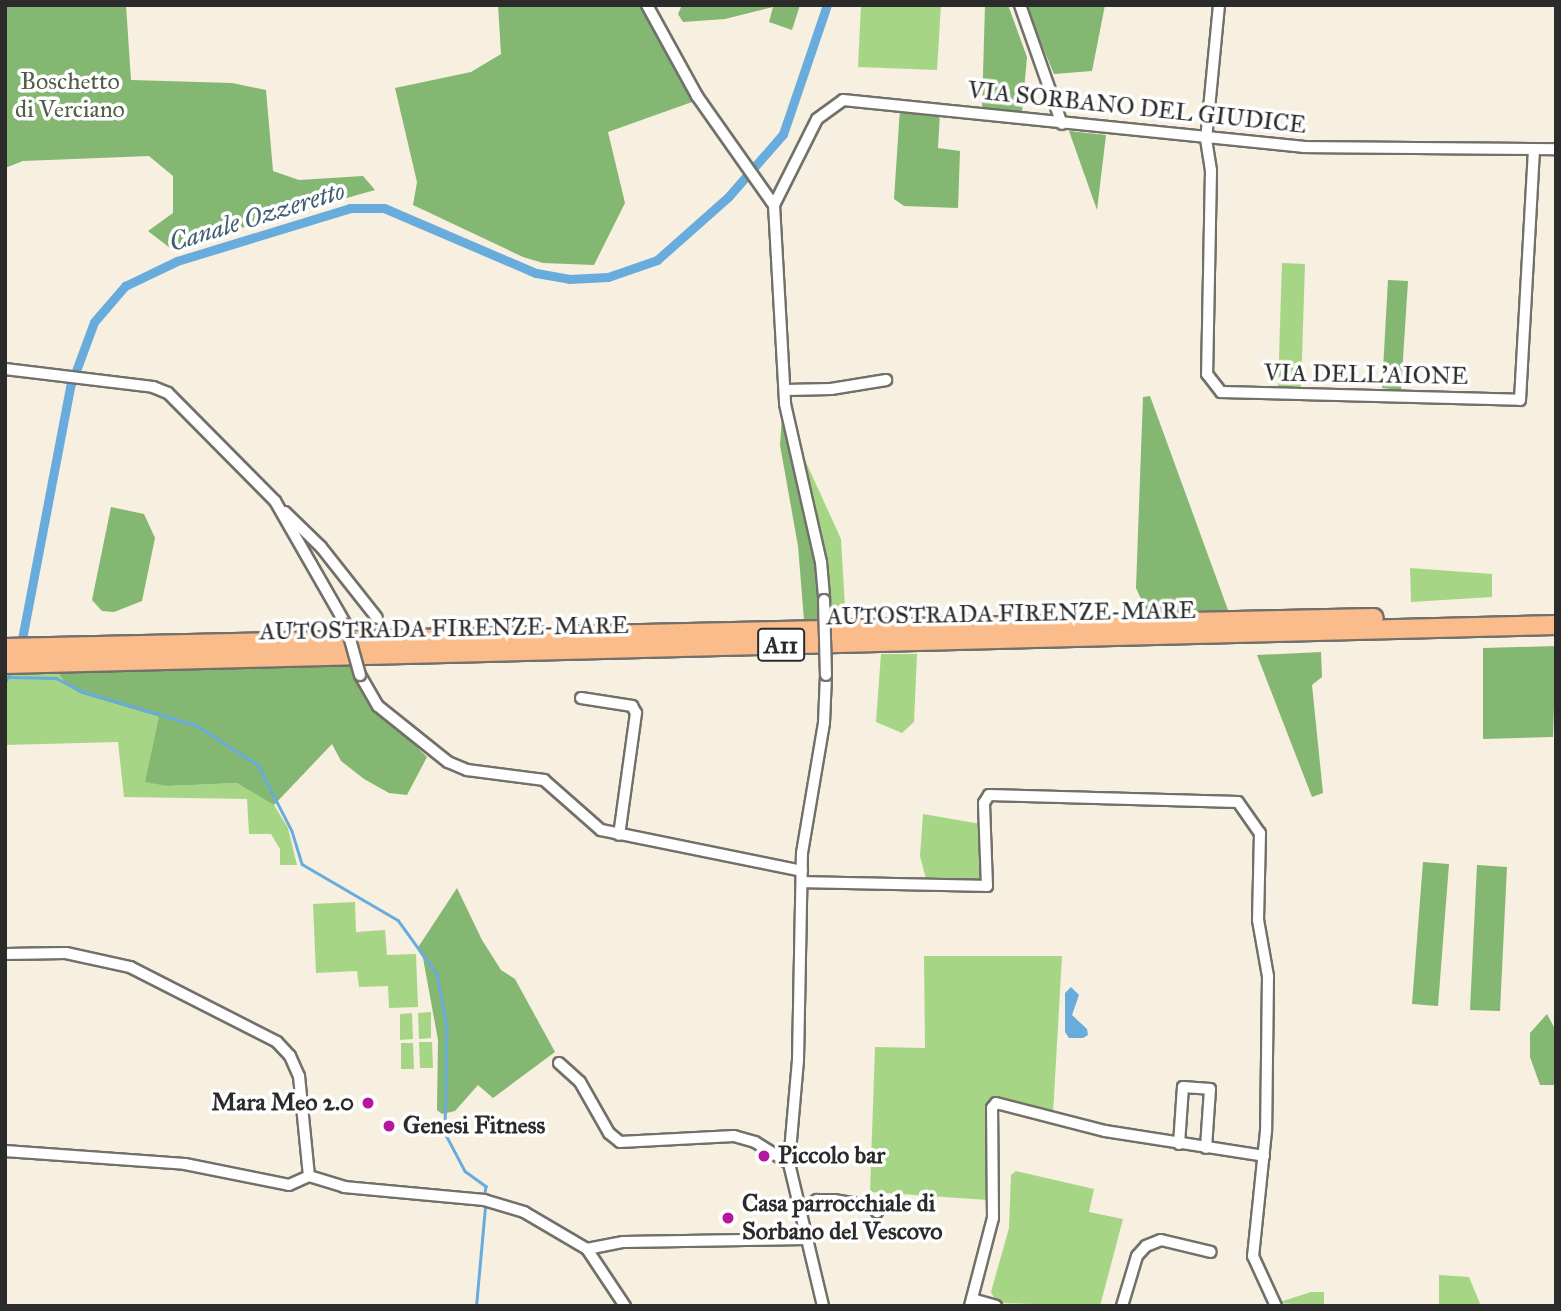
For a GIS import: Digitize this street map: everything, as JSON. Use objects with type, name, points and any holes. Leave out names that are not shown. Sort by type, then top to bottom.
[{"type":"highway","name":"AUTOSTRADA FIRENZE-MARE","points":[[5,648],[1556,613]]},
{"type":"highway","name":"AUTOSTRADA FIRENZE-MARE","points":[[5,664],[1556,625]]},
{"type":"street","points":[[647,5],[697,96],[774,205],[786,390],[797,471],[821,562],[824,600],[826,675],[802,877],[798,1050],[789,1163],[804,1209],[807,1239],[821,1305]]},
{"type":"street","points":[[1020,5],[1062,124]]},
{"type":"street","points":[[1206,139],[1219,5]]},
{"type":"street","name":"VIA SORBANO DEL GIUDICE","points":[[774,205],[817,119],[843,100],[1206,139],[1374,149],[1556,149]]},
{"type":"street","name":"VIA DELL'AIONE","points":[[1206,139],[1211,170],[1207,374],[1221,392],[1520,400],[1534,150]]},
{"type":"street","points":[[5,369],[82,377],[168,393],[321,547],[377,618]]},
{"type":"street","points":[[786,390],[831,389],[886,380]]},
{"type":"street","points":[[275,501],[346,625],[360,675],[378,706],[447,762],[467,770],[544,780],[583,817],[619,835],[719,856],[766,860],[802,877],[987,886],[984,803],[989,795],[1238,802],[1260,833],[1258,920],[1268,976],[1268,1071],[1264,1156],[1253,1256],[1276,1306]]},
{"type":"street","points":[[581,698],[632,706],[636,713],[619,835]]},
{"type":"street","points":[[5,954],[66,953],[130,967],[277,1042],[299,1076],[309,1176]]},
{"type":"street","points":[[559,1063],[580,1082],[609,1133],[620,1142],[734,1136],[755,1142],[789,1163]]},
{"type":"street","points":[[1179,1143],[1183,1087],[1210,1089],[1206,1148]]},
{"type":"street","points":[[996,1306],[971,1302],[993,1218],[992,1108],[1006,1104],[1039,1116],[1206,1148],[1264,1156]]},
{"type":"street","points":[[5,1151],[185,1164],[289,1185],[309,1176],[344,1187],[506,1205],[562,1231],[587,1249],[625,1306]]},
{"type":"street","points":[[804,1209],[817,1200],[834,1200],[874,1207],[877,1212]]},
{"type":"street","points":[[587,1249],[623,1242],[807,1239]]},
{"type":"street","points":[[1122,1306],[1136,1256],[1146,1246],[1161,1240],[1211,1252]]},
{"type":"green space","name":"Boschetto di Verciano","points":[[5,5],[126,5],[131,80],[232,83],[266,90],[273,171],[299,180],[363,176],[375,190],[170,248],[148,231],[173,213],[173,176],[149,156],[23,161],[5,168]]},
{"type":"green space","points":[[498,5],[640,5],[692,102],[608,132],[625,203],[594,265],[543,263],[523,257],[413,205],[417,182],[395,88],[471,72],[501,54]]},
{"type":"green space","points":[[682,5],[800,5],[792,30],[769,22],[773,7],[725,19],[683,22],[678,14]]},
{"type":"green space","points":[[861,5],[941,5],[937,70],[858,67]]},
{"type":"green space","points":[[985,5],[1008,5],[1027,57],[1022,113],[982,109]]},
{"type":"green space","points":[[1025,5],[1105,5],[1092,71],[1054,74]]},
{"type":"green space","points":[[900,108],[940,113],[938,148],[960,151],[958,208],[904,206],[894,199]]},
{"type":"green space","points":[[1069,131],[1106,135],[1097,210]]},
{"type":"green space","points":[[1282,263],[1305,264],[1301,389],[1278,389]]},
{"type":"green space","points":[[1388,280],[1408,281],[1401,390],[1382,388]]},
{"type":"green space","points":[[1150,396],[1228,610],[1147,612],[1136,588],[1143,397]]},
{"type":"green space","points":[[782,416],[818,553],[821,619],[804,620],[798,546],[780,445]]},
{"type":"green space","points":[[805,460],[841,539],[845,607],[829,612],[821,540],[799,462]]},
{"type":"green space","points":[[111,507],[144,514],[155,538],[142,601],[114,612],[102,611],[92,600]]},
{"type":"green space","points":[[1410,568],[1492,574],[1492,597],[1411,602]]},
{"type":"green space","points":[[1556,646],[1553,737],[1483,739],[1483,648]]},
{"type":"green space","points":[[1321,652],[1322,677],[1312,685],[1323,793],[1312,797],[1257,655]]},
{"type":"green space","points":[[881,654],[917,654],[914,722],[902,733],[876,722]]},
{"type":"green space","points":[[351,662],[364,695],[427,757],[407,795],[389,793],[364,779],[341,761],[332,744],[274,805],[237,783],[168,786],[145,782],[159,717],[81,694],[67,686],[57,671]]},
{"type":"green space","points":[[5,671],[57,671],[67,686],[81,694],[159,717],[168,786],[237,783],[259,793],[274,805],[288,828],[297,865],[280,865],[280,849],[271,834],[249,834],[247,799],[124,797],[118,742],[5,745]]},
{"type":"green space","points":[[923,814],[981,824],[982,880],[926,879],[920,856]]},
{"type":"green space","points":[[1423,862],[1449,864],[1438,1006],[1412,1004]]},
{"type":"green space","points":[[1477,865],[1507,867],[1500,1011],[1470,1010]]},
{"type":"green space","points":[[457,888],[482,940],[501,970],[515,979],[555,1052],[493,1098],[478,1085],[455,1111],[442,1114],[437,1110],[438,1040],[423,958],[417,949]]},
{"type":"green space","points":[[355,902],[356,932],[385,930],[387,955],[416,954],[418,1007],[389,1008],[388,986],[359,987],[357,971],[316,973],[313,904]]},
{"type":"green space","points":[[924,956],[1062,956],[1053,1114],[998,1097],[990,1102],[988,1200],[870,1192],[875,1047],[925,1048]]},
{"type":"green space","points":[[431,1012],[431,1038],[419,1039],[418,1013]]},
{"type":"green space","points":[[412,1013],[413,1039],[400,1040],[400,1014]]},
{"type":"green space","points":[[1547,1014],[1556,1031],[1556,1085],[1540,1085],[1530,1057],[1530,1033]]},
{"type":"green space","points":[[419,1042],[432,1042],[433,1068],[420,1068]]},
{"type":"green space","points":[[401,1043],[413,1043],[414,1069],[401,1069]]},
{"type":"green space","points":[[1016,1171],[1094,1189],[1089,1212],[1123,1219],[1100,1306],[997,1303],[991,1292],[1009,1228],[1011,1175]]},
{"type":"green space","points":[[1439,1275],[1469,1277],[1481,1306],[1439,1306]]},
{"type":"green space","points":[[1311,1292],[1324,1292],[1324,1306],[1277,1303]]},
{"type":"water","points":[[1071,987],[1079,995],[1072,1015],[1087,1029],[1088,1035],[1083,1038],[1069,1038],[1065,1032],[1065,993]]},
{"type":"waterway","name":"Canale Ozzeretto","points":[[22,639],[70,387],[94,322],[125,286],[177,261],[350,208],[384,208],[536,273],[569,279],[608,277],[657,260],[729,196],[783,134],[827,5]]},
{"type":"waterway","name":"Canale Ozzeretto","points":[[5,682],[11,672]]},
{"type":"waterway","points":[[9,677],[56,678],[81,691],[196,725],[258,765],[292,831],[302,864],[398,920],[437,974],[447,1027],[445,1133],[465,1171],[486,1186],[485,1193]]},
{"type":"waterway","points":[[476,1306],[485,1208]]},
{"type":"place","name":"Mara Meo 2.0","points":[[368,1103]]},
{"type":"place","name":"Genesi Fitness","points":[[389,1126]]},
{"type":"place","name":"Piccolo bar","points":[[764,1156]]},
{"type":"place","name":"Casa parrocchiale di Sorbano del Vescovo","points":[[728,1218]]}]
